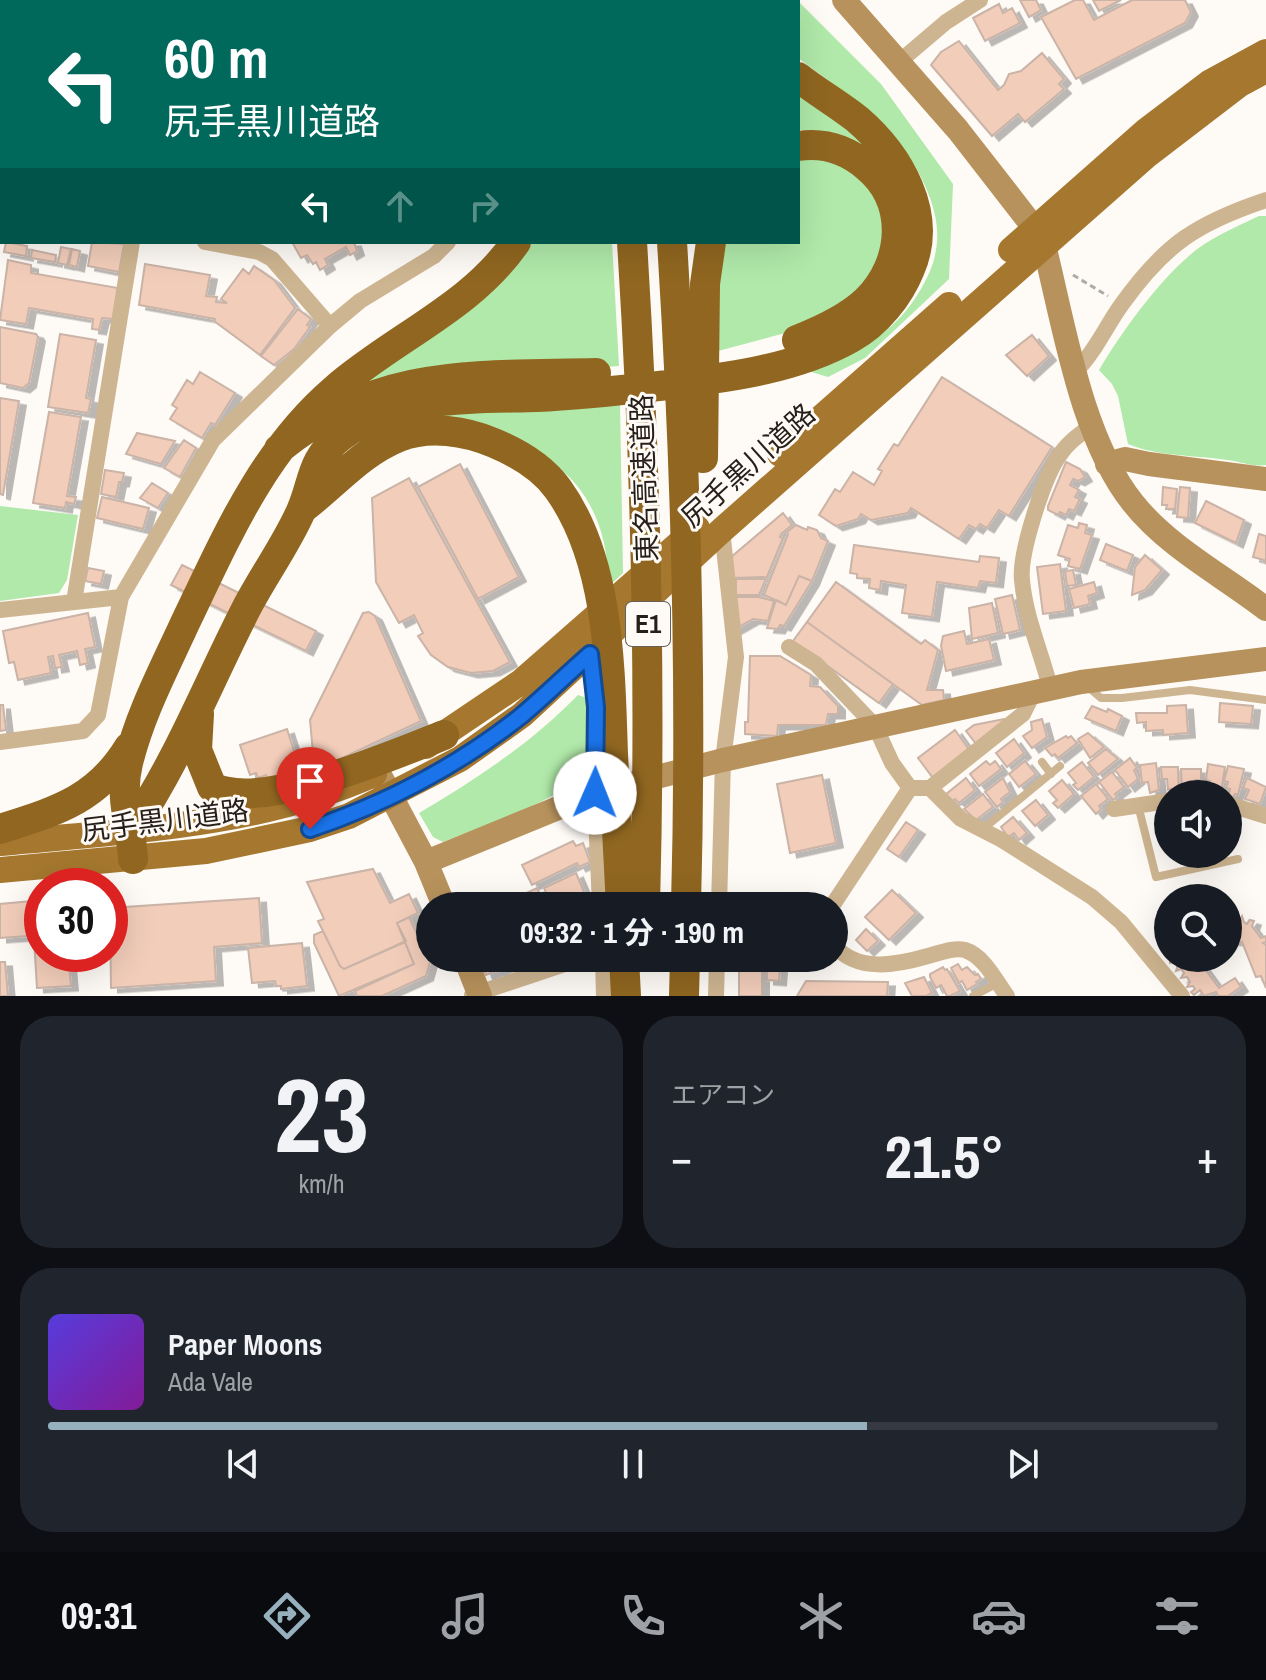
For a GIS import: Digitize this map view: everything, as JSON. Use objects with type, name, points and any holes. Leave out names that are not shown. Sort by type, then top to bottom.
[{"type":"highway","points":[[132,845],[247,607],[302,509],[310,477],[337,439],[387,413],[425,403],[599,393],[726,378],[777,366],[824,351],[855,336],[900,293],[913,264],[919,237],[916,208],[907,184],[891,155],[857,119],[800,78]]},
{"type":"highway","points":[[279,449],[321,418],[349,404],[402,386],[447,379],[597,373],[727,358],[801,339],[833,324],[866,301],[885,276],[895,252],[899,227],[893,201],[880,177],[856,157],[831,146],[800,146]]},
{"type":"highway","points":[[132,845],[123,798],[128,764],[151,696],[258,479],[308,414],[333,391],[477,287],[496,269],[515,244]]},
{"type":"highway","name":"東名高速道路","points":[[632,244],[649,633],[645,892]]},
{"type":"highway","name":"東名高速道路","points":[[672,244],[691,338],[686,501],[689,787],[686,892]]},
{"type":"highway","points":[[691,338],[705,284],[711,244]]},
{"type":"highway","points":[[302,509],[374,449],[402,435],[428,430],[479,436],[513,451],[558,488],[592,558],[611,670],[620,892]]},
{"type":"highway","points":[[200,704],[197,750],[212,787],[225,794],[248,795],[381,777],[444,735]]},
{"type":"highway","points":[[0,829],[54,812],[84,796],[115,770],[139,731]]},
{"type":"highway","points":[[625,972],[626,996]]},
{"type":"highway","points":[[643,996],[644,972]]},
{"type":"highway","points":[[684,996],[685,972]]},
{"type":"main road","name":"尻手黒川道路","points":[[0,870],[132,845],[200,821],[300,803],[473,750],[522,715],[590,654],[1040,237],[1147,130],[1209,83],[1266,52]]},
{"type":"main road","name":"尻手黒川道路","points":[[444,735],[521,682],[1040,237],[1185,124],[1240,84],[1266,70]]},
{"type":"main road","name":"尻手黒川道路","points":[[0,843],[132,845]]},
{"type":"street","points":[[844,0],[958,130],[1040,237],[1091,426],[1107,464],[1133,504],[1156,527],[1266,609]]},
{"type":"street","points":[[899,62],[946,22],[980,0]]},
{"type":"street","points":[[1076,371],[1153,265],[1185,236],[1226,214],[1266,200]]},
{"type":"street","points":[[74,602],[132,244]]},
{"type":"street","points":[[216,244],[259,252],[272,259],[330,326]]},
{"type":"street","points":[[0,742],[83,731],[98,715],[121,597],[213,440],[330,326],[430,249]]},
{"type":"street","points":[[910,788],[930,788],[1023,714],[1043,689],[1021,577],[1023,563],[1036,511],[1058,457],[1074,438],[1091,426]]},
{"type":"street","points":[[1107,464],[1125,459],[1266,479]]},
{"type":"street","points":[[719,892],[723,760],[736,657],[722,530]]},
{"type":"street","points":[[0,610],[121,597]]},
{"type":"street","points":[[789,647],[816,664],[875,726],[892,763],[910,788]]},
{"type":"street","points":[[590,654],[596,707],[595,793],[599,892]]},
{"type":"street","points":[[426,862],[595,793],[723,760],[1043,689],[1122,675],[1266,659]]},
{"type":"street","points":[[381,777],[438,892]]},
{"type":"street","points":[[841,892],[910,788]]},
{"type":"street","points":[[930,788],[961,819],[1092,897],[1121,922],[1182,996]]},
{"type":"street","points":[[1114,809],[1154,802]]},
{"type":"street","points":[[1242,808],[1266,816]]},
{"type":"street","points":[[848,957],[878,965],[910,961],[951,949],[966,950],[982,962],[1002,990]]},
{"type":"street","points":[[469,972],[476,995],[543,972]]},
{"type":"street","points":[[603,972],[604,996]]},
{"type":"street","points":[[716,996],[717,972]]},
{"type":"lane","points":[[1081,682],[1101,698],[1190,690],[1266,700]]},
{"type":"lane","points":[[1042,762],[1051,774]]},
{"type":"lane","points":[[982,830],[1060,766]]},
{"type":"lane","points":[[1138,804],[1156,877],[1197,868]]},
{"type":"lane","points":[[973,996],[1002,990]]},
{"type":"path","points":[[1064,269],[1121,305]]},
{"type":"green space","points":[[800,3],[881,84],[953,184],[949,279],[865,358],[828,377],[808,371],[884,332],[899,318],[920,291],[935,254],[937,238],[935,214],[920,174],[892,135],[857,102],[800,59]]},
{"type":"green space","points":[[800,86],[887,165],[833,136],[800,130]]},
{"type":"green space","points":[[800,157],[834,159],[874,191],[884,222],[881,258],[860,292],[789,332],[718,351],[719,289],[725,244],[800,244]]},
{"type":"green space","points":[[1259,216],[1266,216],[1266,465],[1165,453],[1128,444],[1118,396],[1099,370],[1132,320],[1174,270],[1210,241]]},
{"type":"green space","points":[[526,244],[612,244],[619,366],[352,386]]},
{"type":"green space","points":[[620,403],[623,573],[607,588],[603,538],[590,505],[570,478],[553,465],[443,415]]},
{"type":"green space","points":[[0,506],[78,515],[67,580],[59,593],[0,601]]},
{"type":"green space","points":[[578,695],[587,698],[590,771],[556,794],[520,812],[443,842],[433,837],[419,813],[503,759]]},
{"type":"building","points":[[1020,0],[1036,0],[1041,10],[1029,17]]},
{"type":"building","points":[[1075,0],[1083,0],[1094,20],[1132,0],[1185,0],[1191,12],[1185,23],[1076,79],[1041,17]]},
{"type":"building","points":[[1093,0],[1121,0],[1099,11]]},
{"type":"building","points":[[999,4],[1003,13],[1012,8],[1020,23],[985,41],[973,18]]},
{"type":"building","points":[[959,41],[998,90],[1009,74],[1021,71],[1042,53],[1064,79],[1059,84],[1064,89],[1025,122],[1018,114],[992,136],[931,65],[941,52]]},
{"type":"building","points":[[6,244],[27,246],[26,256],[4,252]]},
{"type":"building","points":[[92,244],[124,244],[119,272],[88,266]]},
{"type":"building","points":[[293,244],[355,244],[357,251],[350,255],[346,247],[325,259],[328,265],[320,270],[307,255],[301,258]]},
{"type":"building","points":[[61,247],[71,249],[67,265],[58,263]]},
{"type":"building","points":[[72,249],[80,251],[77,267],[69,265]]},
{"type":"building","points":[[32,250],[56,255],[55,262],[31,258]]},
{"type":"building","points":[[8,260],[31,265],[31,273],[118,288],[113,319],[102,318],[99,330],[92,329],[93,319],[29,308],[26,324],[0,320]]},
{"type":"building","points":[[145,264],[210,275],[206,296],[217,297],[216,302],[227,303],[221,299],[243,269],[249,274],[254,266],[274,280],[295,308],[260,355],[215,319],[139,305]]},
{"type":"building","points":[[298,309],[311,319],[307,325],[310,327],[294,349],[274,365],[261,356]]},
{"type":"building","points":[[0,327],[38,337],[29,383],[23,388],[0,383]]},
{"type":"building","points":[[60,334],[96,340],[86,398],[91,399],[88,413],[48,407]]},
{"type":"building","points":[[1032,335],[1049,356],[1027,376],[1006,355]]},
{"type":"building","points":[[200,372],[235,393],[215,425],[211,423],[202,438],[170,419],[177,408],[172,405],[187,380],[193,384]]},
{"type":"building","points":[[942,377],[1052,447],[1009,516],[999,510],[987,528],[980,524],[976,529],[969,525],[959,539],[911,508],[908,513],[871,520],[861,514],[858,519],[836,526],[819,515],[835,489],[840,492],[853,472],[874,485],[882,471],[878,469],[894,444],[898,446]]},
{"type":"building","points":[[0,398],[19,401],[3,495],[0,494]]},
{"type":"building","points":[[49,412],[81,417],[67,496],[76,497],[74,504],[66,502],[65,508],[33,503]]},
{"type":"building","points":[[137,433],[175,441],[161,464],[126,454]]},
{"type":"building","points":[[184,440],[196,448],[180,477],[164,468]]},
{"type":"building","points":[[1066,462],[1080,469],[1085,477],[1078,481],[1073,479],[1070,485],[1079,490],[1075,497],[1080,499],[1074,511],[1069,509],[1066,515],[1060,512],[1058,515],[1048,510],[1048,506]]},
{"type":"building","points":[[460,464],[519,577],[478,599],[418,487]]},
{"type":"building","points":[[105,470],[124,473],[116,497],[101,494]]},
{"type":"building","points":[[409,478],[510,662],[493,671],[471,673],[448,667],[431,655],[418,636],[423,633],[414,615],[399,623],[376,582],[372,498]]},
{"type":"building","points":[[152,483],[168,493],[158,508],[140,498]]},
{"type":"building","points":[[1163,487],[1177,489],[1175,509],[1166,509],[1167,505],[1162,505]]},
{"type":"building","points":[[1180,487],[1190,488],[1188,518],[1177,517]]},
{"type":"building","points":[[102,497],[149,508],[143,529],[97,518]]},
{"type":"building","points":[[1206,501],[1244,520],[1236,543],[1195,523]]},
{"type":"building","points":[[783,513],[792,525],[781,534],[783,538],[767,577],[731,578],[730,558]]},
{"type":"building","points":[[1079,523],[1087,525],[1085,533],[1092,535],[1080,569],[1068,566],[1070,559],[1058,555],[1068,525],[1078,528]]},
{"type":"building","points":[[796,525],[817,530],[821,538],[828,541],[812,581],[799,576],[786,605],[764,595],[787,532]]},
{"type":"building","points":[[1259,534],[1266,536],[1266,564],[1264,560],[1253,557]]},
{"type":"building","points":[[1106,544],[1133,555],[1127,571],[1100,560]]},
{"type":"building","points":[[854,545],[979,562],[980,556],[999,558],[996,583],[980,581],[978,588],[937,582],[932,617],[902,613],[906,585],[881,581],[880,590],[869,588],[870,579],[857,578],[857,574],[850,573]]},
{"type":"building","points":[[1145,555],[1162,570],[1145,590],[1132,595],[1135,567]]},
{"type":"building","points":[[1060,564],[1066,611],[1043,614],[1037,567]]},
{"type":"building","points":[[182,565],[316,631],[306,651],[171,585]]},
{"type":"building","points":[[88,568],[104,571],[101,584],[85,581]]},
{"type":"building","points":[[1073,570],[1076,585],[1067,586],[1065,571]]},
{"type":"building","points":[[799,576],[812,581],[784,626],[767,628],[776,600],[786,605]]},
{"type":"building","points":[[736,579],[766,579],[759,595],[736,595]]},
{"type":"building","points":[[836,582],[921,644],[925,640],[938,650],[927,690],[943,690],[944,700],[922,705],[807,622]]},
{"type":"building","points":[[1094,582],[1097,593],[1088,596],[1090,604],[1074,608],[1069,589]]},
{"type":"building","points":[[1012,595],[1020,630],[1003,634],[995,599]]},
{"type":"building","points":[[734,597],[759,597],[774,601],[768,621],[753,619],[735,629]]},
{"type":"building","points":[[992,603],[998,633],[972,639],[969,608]]},
{"type":"building","points":[[369,612],[375,616],[421,721],[327,765],[318,762],[313,753],[310,720],[363,613]]},
{"type":"building","points":[[88,613],[95,647],[85,649],[88,663],[80,665],[77,651],[59,655],[62,667],[55,668],[53,656],[48,657],[51,673],[18,680],[14,662],[9,663],[3,631]]},
{"type":"building","points":[[807,622],[893,684],[879,703],[793,641]]},
{"type":"building","points":[[964,631],[967,644],[989,639],[994,660],[946,671],[941,646],[943,636]]},
{"type":"building","points":[[750,656],[780,656],[811,675],[810,686],[820,687],[838,706],[838,714],[828,714],[826,725],[778,725],[777,736],[745,734]]},
{"type":"building","points":[[1220,703],[1253,706],[1251,724],[1219,722]]},
{"type":"building","points":[[0,705],[3,705],[6,730],[0,731]]},
{"type":"building","points":[[1186,705],[1188,733],[1163,735],[1163,730],[1146,731],[1146,722],[1137,723],[1136,713],[1167,713],[1167,706]]},
{"type":"building","points":[[1092,706],[1122,716],[1116,731],[1085,718]]},
{"type":"building","points":[[1004,719],[1007,722],[977,745],[966,731],[974,725]]},
{"type":"building","points":[[1042,719],[1047,737],[1032,748],[1023,736],[1032,730],[1031,722]]},
{"type":"building","points":[[287,729],[300,770],[267,780],[266,775],[258,778],[256,773],[250,775],[240,745]]},
{"type":"building","points":[[955,730],[970,751],[933,778],[918,758]]},
{"type":"building","points":[[1088,733],[1104,747],[1090,758],[1078,739]]},
{"type":"building","points":[[1071,736],[1077,743],[1058,758],[1055,754],[1052,756],[1045,748]]},
{"type":"building","points":[[1014,739],[1024,753],[1007,767],[996,753]]},
{"type":"building","points":[[1106,749],[1118,759],[1098,775],[1088,763]]},
{"type":"building","points":[[1130,758],[1137,768],[1134,770],[1138,779],[1128,787],[1115,770]]},
{"type":"building","points":[[986,761],[990,765],[995,761],[1001,769],[979,786],[970,774]]},
{"type":"building","points":[[1025,761],[1036,774],[1019,787],[1009,774]]},
{"type":"building","points":[[1082,762],[1094,777],[1078,790],[1068,773]]},
{"type":"building","points":[[1156,763],[1158,780],[1154,780],[1154,792],[1150,793],[1148,782],[1142,783],[1140,765]]},
{"type":"building","points":[[1208,764],[1225,767],[1223,780],[1206,780]]},
{"type":"building","points":[[1228,766],[1244,769],[1241,780],[1224,780]]},
{"type":"building","points":[[1161,767],[1178,767],[1179,780],[1162,779]]},
{"type":"building","points":[[1181,769],[1201,769],[1201,780],[1181,780]]},
{"type":"building","points":[[1112,772],[1124,787],[1113,800],[1099,782]]},
{"type":"building","points":[[822,775],[836,843],[790,853],[777,784]]},
{"type":"building","points":[[966,778],[975,790],[959,803],[955,799],[951,802],[945,795]]},
{"type":"building","points":[[1003,778],[1010,792],[997,807],[985,792]]},
{"type":"building","points":[[1247,778],[1266,787],[1260,804],[1245,799],[1249,790],[1243,788]]},
{"type":"building","points":[[1062,780],[1074,794],[1058,808],[1053,803],[1057,800],[1049,791]]},
{"type":"building","points":[[1096,784],[1108,799],[1099,806],[1101,809],[1096,814],[1081,796]]},
{"type":"building","points":[[983,794],[993,807],[976,820],[964,809]]},
{"type":"building","points":[[1036,800],[1048,815],[1035,826],[1022,811]]},
{"type":"building","points":[[1013,817],[1027,833],[1019,840],[1014,833],[1008,837],[1001,827]]},
{"type":"building","points":[[906,822],[918,830],[899,857],[887,849]]},
{"type":"building","points":[[573,841],[576,846],[583,843],[590,862],[579,867],[577,863],[532,885],[522,865]]},
{"type":"building","points":[[373,869],[390,903],[409,894],[416,909],[416,914],[397,923],[406,941],[344,969],[318,921],[324,919],[307,882]]},
{"type":"building","points":[[576,873],[584,892],[546,892],[544,888]]},
{"type":"building","points":[[892,890],[916,913],[889,940],[865,917]]},
{"type":"building","points":[[259,898],[262,943],[214,947],[216,981],[111,988],[111,972],[128,972],[128,907]]},
{"type":"building","points":[[24,902],[24,936],[0,938],[0,904]]},
{"type":"building","points":[[1242,916],[1247,924],[1250,920],[1254,921],[1252,926],[1261,938],[1266,936],[1263,943],[1266,945],[1266,988],[1261,976],[1256,977],[1242,942]]},
{"type":"building","points":[[409,917],[416,932],[416,972],[427,972],[426,976],[382,996],[357,996],[355,991],[414,964],[397,923]]},
{"type":"building","points":[[866,929],[878,941],[867,951],[856,940]]},
{"type":"building","points":[[323,931],[344,969],[405,942],[414,964],[339,996],[314,943],[314,935]]},
{"type":"building","points":[[302,943],[307,986],[281,989],[275,981],[252,983],[248,948]]},
{"type":"building","points":[[0,962],[5,962],[8,996],[0,996]]},
{"type":"building","points":[[958,964],[962,970],[967,967],[975,975],[978,974],[981,979],[977,984],[967,990],[962,981],[959,983],[951,968]]},
{"type":"building","points":[[943,967],[960,991],[950,996],[941,985],[936,988],[930,977]]},
{"type":"building","points":[[36,972],[70,972],[71,986],[37,988]]},
{"type":"building","points":[[739,972],[762,972],[762,996],[739,996]]},
{"type":"building","points":[[767,972],[780,972],[779,981],[767,980]]},
{"type":"building","points":[[1207,972],[1219,988],[1235,978],[1241,987],[1228,996],[1218,996],[1216,992],[1204,996],[1200,990],[1194,995],[1191,992],[1195,989],[1193,986],[1187,987],[1190,982],[1187,977],[1181,978],[1184,973]]},
{"type":"building","points":[[924,977],[932,993],[912,996],[905,983]]},
{"type":"building","points":[[806,981],[888,982],[887,996],[797,996]]},
{"type":"route","points":[[310,829],[349,816],[460,759],[522,715],[590,654],[596,707],[595,793]]}]
